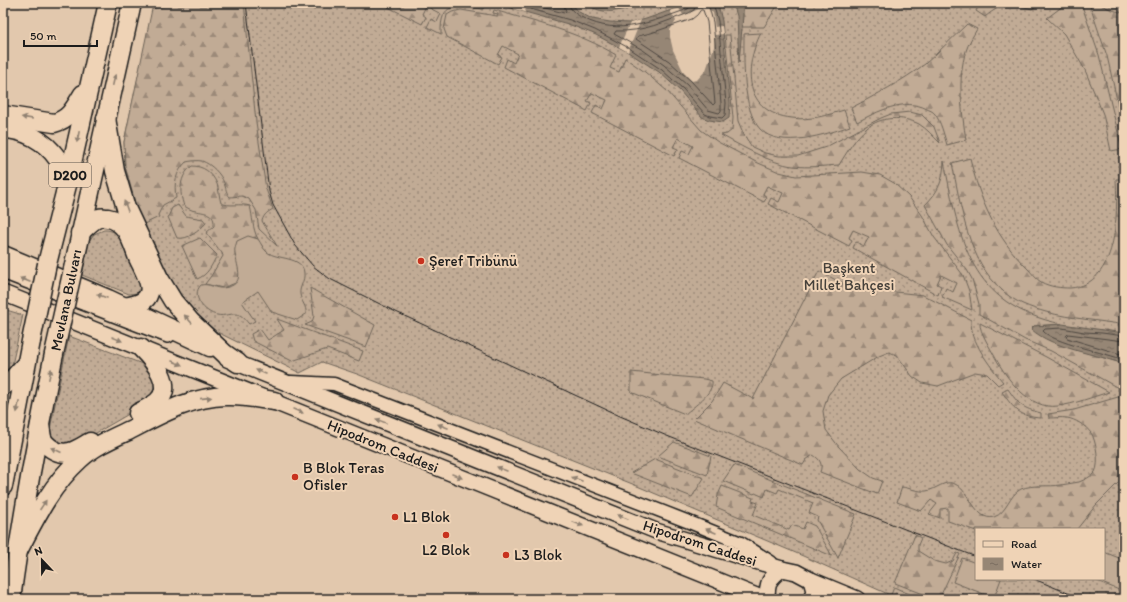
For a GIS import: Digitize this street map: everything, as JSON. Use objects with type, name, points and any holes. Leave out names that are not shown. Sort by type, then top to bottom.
[{"type":"highway","name":"Mevlana Bulvarı","points":[[4,474],[47,264],[68,181],[108,3]]},
{"type":"highway","name":"Mevlana Bulvarı","points":[[11,599],[40,422],[80,234],[132,3]]},
{"type":"highway","points":[[3,115],[54,123],[61,121],[72,112],[89,85]]},
{"type":"highway","points":[[106,118],[115,171],[126,208],[158,278],[173,301],[191,322],[232,359]]},
{"type":"highway","points":[[3,129],[30,134],[44,144],[58,158],[68,181]]},
{"type":"highway","points":[[80,234],[93,222],[100,218],[110,218],[118,221],[125,228],[147,278],[150,291],[146,299],[141,303],[124,307]]},
{"type":"highway","points":[[3,255],[108,298],[232,359]]},
{"type":"highway","points":[[40,422],[43,439],[48,446],[55,451],[65,454],[77,450],[157,402],[162,396],[164,386],[163,379],[153,361],[141,348]]},
{"type":"highway","points":[[3,386],[10,382],[26,365]]},
{"type":"highway","points":[[18,551],[40,508],[60,480],[81,458],[101,444],[175,406],[199,398],[227,396],[274,401]]},
{"type":"main road","name":"Hipodrom Caddesi","points":[[3,271],[232,359],[284,382],[656,531],[796,572],[811,580],[857,599]]},
{"type":"main road","name":"Hipodrom Caddesi","points":[[3,293],[765,599]]},
{"type":"main road","points":[[765,599],[767,587],[772,576],[782,569]]},
{"type":"main road","points":[[811,580],[814,591],[811,599]]},
{"type":"street","name":"Hipodrom Caddesi","points":[[284,382],[334,384],[689,522],[741,544],[782,569]]},
{"type":"green space","name":"Başkent Millet Bahçesi","points":[[154,3],[1124,3],[1124,599],[899,599],[803,556],[630,483],[357,374],[322,362],[300,373],[217,332],[176,297],[138,213],[125,166],[124,142]]},
{"type":"green space","points":[[176,3],[244,3],[256,122],[266,189],[273,209],[265,215],[262,221],[277,246],[259,229],[256,210],[249,199],[242,196],[230,197],[223,180],[218,173],[209,164],[202,161],[186,162],[182,166],[176,178],[176,198],[163,205],[158,215],[159,217],[144,224],[138,213],[125,166],[124,142],[152,9]]},
{"type":"green space","points":[[390,3],[486,3],[483,9],[458,7],[447,10],[443,15],[441,23],[441,34],[427,27],[431,19],[437,22],[441,14],[426,6],[422,14],[426,17],[422,24],[388,7]]},
{"type":"green space","points":[[743,3],[779,3],[764,27],[742,27]]},
{"type":"green space","points":[[980,3],[1040,3],[1032,9],[1012,5],[1002,6],[985,17],[976,11]]},
{"type":"green space","points":[[1067,3],[1081,3],[1099,55],[1122,149],[1111,151],[1103,114],[1085,70],[1064,34],[1047,18]]},
{"type":"green space","points":[[1089,3],[1100,3],[1114,11],[1124,13],[1124,131],[1107,56]]},
{"type":"green space","points":[[461,10],[497,16],[498,14],[493,13],[494,10],[541,23],[572,34],[616,55],[610,68],[619,72],[625,58],[645,72],[667,91],[701,130],[718,142],[779,172],[796,176],[862,172],[880,175],[894,183],[909,197],[922,215],[934,237],[963,275],[969,291],[972,310],[942,297],[946,288],[953,292],[957,283],[941,275],[937,284],[941,286],[938,295],[853,248],[856,242],[864,246],[869,237],[853,230],[849,238],[852,240],[849,246],[768,204],[771,198],[779,202],[783,193],[767,186],[763,194],[767,197],[764,202],[679,158],[682,151],[689,154],[693,146],[678,138],[673,147],[678,149],[674,156],[592,113],[596,105],[603,109],[607,100],[592,93],[587,101],[591,103],[587,111],[504,67],[507,59],[514,63],[518,54],[503,46],[498,55],[502,57],[498,64],[447,37],[444,29],[447,15]]},
{"type":"green space","points":[[967,24],[977,29],[967,48],[963,61],[961,96],[966,140],[947,145],[941,125],[935,114],[918,106],[900,105],[891,107],[857,122],[851,108],[898,82],[925,64]]},
{"type":"green space","points":[[761,33],[755,46],[750,74],[752,87],[756,98],[764,108],[776,114],[799,119],[818,117],[844,110],[850,126],[817,136],[791,139],[779,139],[760,129],[754,120],[747,97],[744,70],[744,34]]},
{"type":"green space","points":[[725,35],[730,35],[738,121],[744,135],[752,147],[765,153],[779,156],[798,156],[826,147],[891,114],[910,112],[922,115],[934,127],[940,143],[919,124],[913,121],[892,118],[879,121],[867,128],[848,150],[839,165],[810,167],[785,165],[746,149],[721,135],[727,134],[732,130],[733,118]]},
{"type":"green space","points":[[970,158],[984,204],[998,232],[1017,257],[1039,281],[1044,284],[1059,287],[1070,288],[1086,284],[1098,275],[1112,246],[1115,228],[1117,194],[1116,179],[1124,179],[1124,325],[1066,316],[1034,309],[1007,295],[991,278],[981,264],[967,232],[952,163]]},
{"type":"green space","points":[[944,161],[956,218],[964,243],[974,265],[988,285],[1007,302],[1031,315],[1062,324],[1034,326],[1044,337],[1064,346],[1124,364],[1124,388],[1120,389],[1051,351],[1025,340],[979,314],[979,304],[972,279],[967,270],[947,245],[925,205],[937,190],[943,174]]},
{"type":"green space","points":[[192,166],[207,170],[213,176],[218,186],[221,203],[228,205],[250,206],[258,239],[254,237],[235,252],[239,271],[238,282],[223,288],[205,284],[223,256],[206,233],[214,226],[213,218],[209,214],[184,206],[182,201],[182,179]]},
{"type":"green space","points":[[178,205],[186,216],[203,219],[206,223],[197,232],[185,238],[177,238],[168,217],[172,208]]},
{"type":"green space","points":[[104,230],[114,232],[121,239],[143,287],[138,293],[129,294],[82,275],[89,241],[94,234]]},
{"type":"green space","points":[[248,236],[258,239],[263,248],[271,255],[294,261],[303,268],[304,276],[300,294],[306,309],[306,314],[297,320],[272,312],[258,291],[242,302],[255,321],[249,324],[240,315],[212,314],[200,303],[197,294],[201,285],[223,288],[230,286],[238,280],[239,275],[235,247],[237,241]]},
{"type":"green space","points":[[200,238],[217,255],[207,272],[197,279],[182,246]]},
{"type":"green space","points":[[819,271],[849,287],[923,295],[971,320],[977,345],[1003,382],[998,385],[987,374],[975,372],[938,386],[922,383],[912,376],[897,355],[889,352],[879,356],[841,379],[828,395],[823,411],[826,430],[839,447],[860,469],[873,478],[882,481],[877,494],[820,472],[820,462],[813,455],[806,460],[803,465],[694,419],[712,401],[723,383],[753,399]]},
{"type":"green space","points":[[310,288],[375,325],[366,347],[305,325],[312,322],[314,316]]},
{"type":"green space","points":[[3,309],[23,315],[12,365],[9,373],[3,379]]},
{"type":"green space","points":[[277,319],[363,351],[359,361],[327,349],[292,361],[253,341],[251,334],[260,329],[268,340],[284,330]]},
{"type":"green space","points":[[980,323],[1109,392],[1058,406],[1047,406],[1028,398],[1013,383],[1000,366],[981,331]]},
{"type":"green space","points":[[69,336],[145,365],[158,379],[151,401],[84,440],[56,446],[49,434]]},
{"type":"green space","points":[[631,372],[704,379],[712,381],[712,386],[706,395],[685,414],[631,392]]},
{"type":"green space","points":[[1008,389],[1015,399],[1022,405],[1041,413],[1041,418],[1028,416],[1018,411],[1002,392]]},
{"type":"green space","points":[[1118,397],[1124,400],[1124,477],[1096,505],[1078,528],[975,528],[975,531],[948,521],[948,508],[940,509],[940,518],[929,514],[937,504],[931,500],[921,511],[897,502],[902,487],[926,491],[951,483],[955,484],[965,493],[982,515],[994,517],[1002,512],[1014,495],[1021,489],[1026,487],[1056,486],[1079,482],[1085,479],[1095,472],[1097,464],[1096,446],[1093,436],[1089,430],[1077,421],[1065,418],[1049,418],[1048,414],[1074,410]]},
{"type":"green space","points":[[674,442],[711,456],[707,475],[658,456]]},
{"type":"green space","points":[[655,459],[704,478],[692,497],[631,473]]},
{"type":"green space","points":[[734,465],[856,514],[838,558],[817,520],[818,517],[809,513],[813,503],[779,489],[777,493],[767,489],[764,497],[723,481]]},
{"type":"green space","points":[[722,486],[753,498],[752,501],[758,503],[753,515],[789,530],[792,525],[803,529],[806,522],[815,526],[832,556],[716,507],[718,495]]},
{"type":"green space","points":[[915,535],[921,538],[918,545],[918,551],[934,561],[946,564],[953,561],[957,553],[960,554],[939,599],[895,583]]},
{"type":"green space","points":[[1105,552],[1124,560],[1124,592],[1094,580],[1105,580]]},
{"type":"green space","points":[[962,558],[975,563],[975,580],[1001,580],[994,598],[953,582]]},
{"type":"green space","points":[[894,587],[920,599],[899,599],[891,595]]},
{"type":"water","points":[[499,3],[571,3],[579,12],[592,19],[630,23],[691,3],[716,3],[719,8],[722,21],[730,103],[729,118],[723,122],[709,120],[702,117],[680,91],[659,72],[628,52],[594,34],[568,24],[514,9]]},
{"type":"water","points":[[586,3],[648,3],[616,11],[608,11],[593,8]]},
{"type":"water","points":[[733,3],[743,3],[739,63],[737,16]]},
{"type":"water","points":[[1062,324],[1124,333],[1124,364],[1051,342],[1031,329],[1034,326]]},
{"type":"pier","points":[[515,3],[527,3],[525,12],[514,9]]},
{"type":"pier","points":[[679,8],[683,15],[702,8],[708,8],[713,13],[715,27],[722,26],[723,34],[715,35],[714,47],[706,70],[697,80],[692,81],[684,73],[673,50],[670,30],[676,21],[670,11]]},
{"type":"pier","points":[[641,20],[628,52],[619,47],[630,23]]},
{"type":"tram line","points":[[246,3],[269,191],[273,205],[295,245],[313,266],[330,279],[396,312],[620,416],[667,436],[975,557]]},
{"type":"tram line","points":[[1036,580],[1082,599]]},
{"type":"place","name":"Şeref Tribünü","points":[[421,261]]},
{"type":"place","name":"B Blok Teras Ofisler","points":[[295,477]]},
{"type":"place","name":"L1 Blok","points":[[395,517]]},
{"type":"place","name":"L2 Blok","points":[[446,535]]},
{"type":"place","name":"L3 Blok","points":[[506,555]]}]
